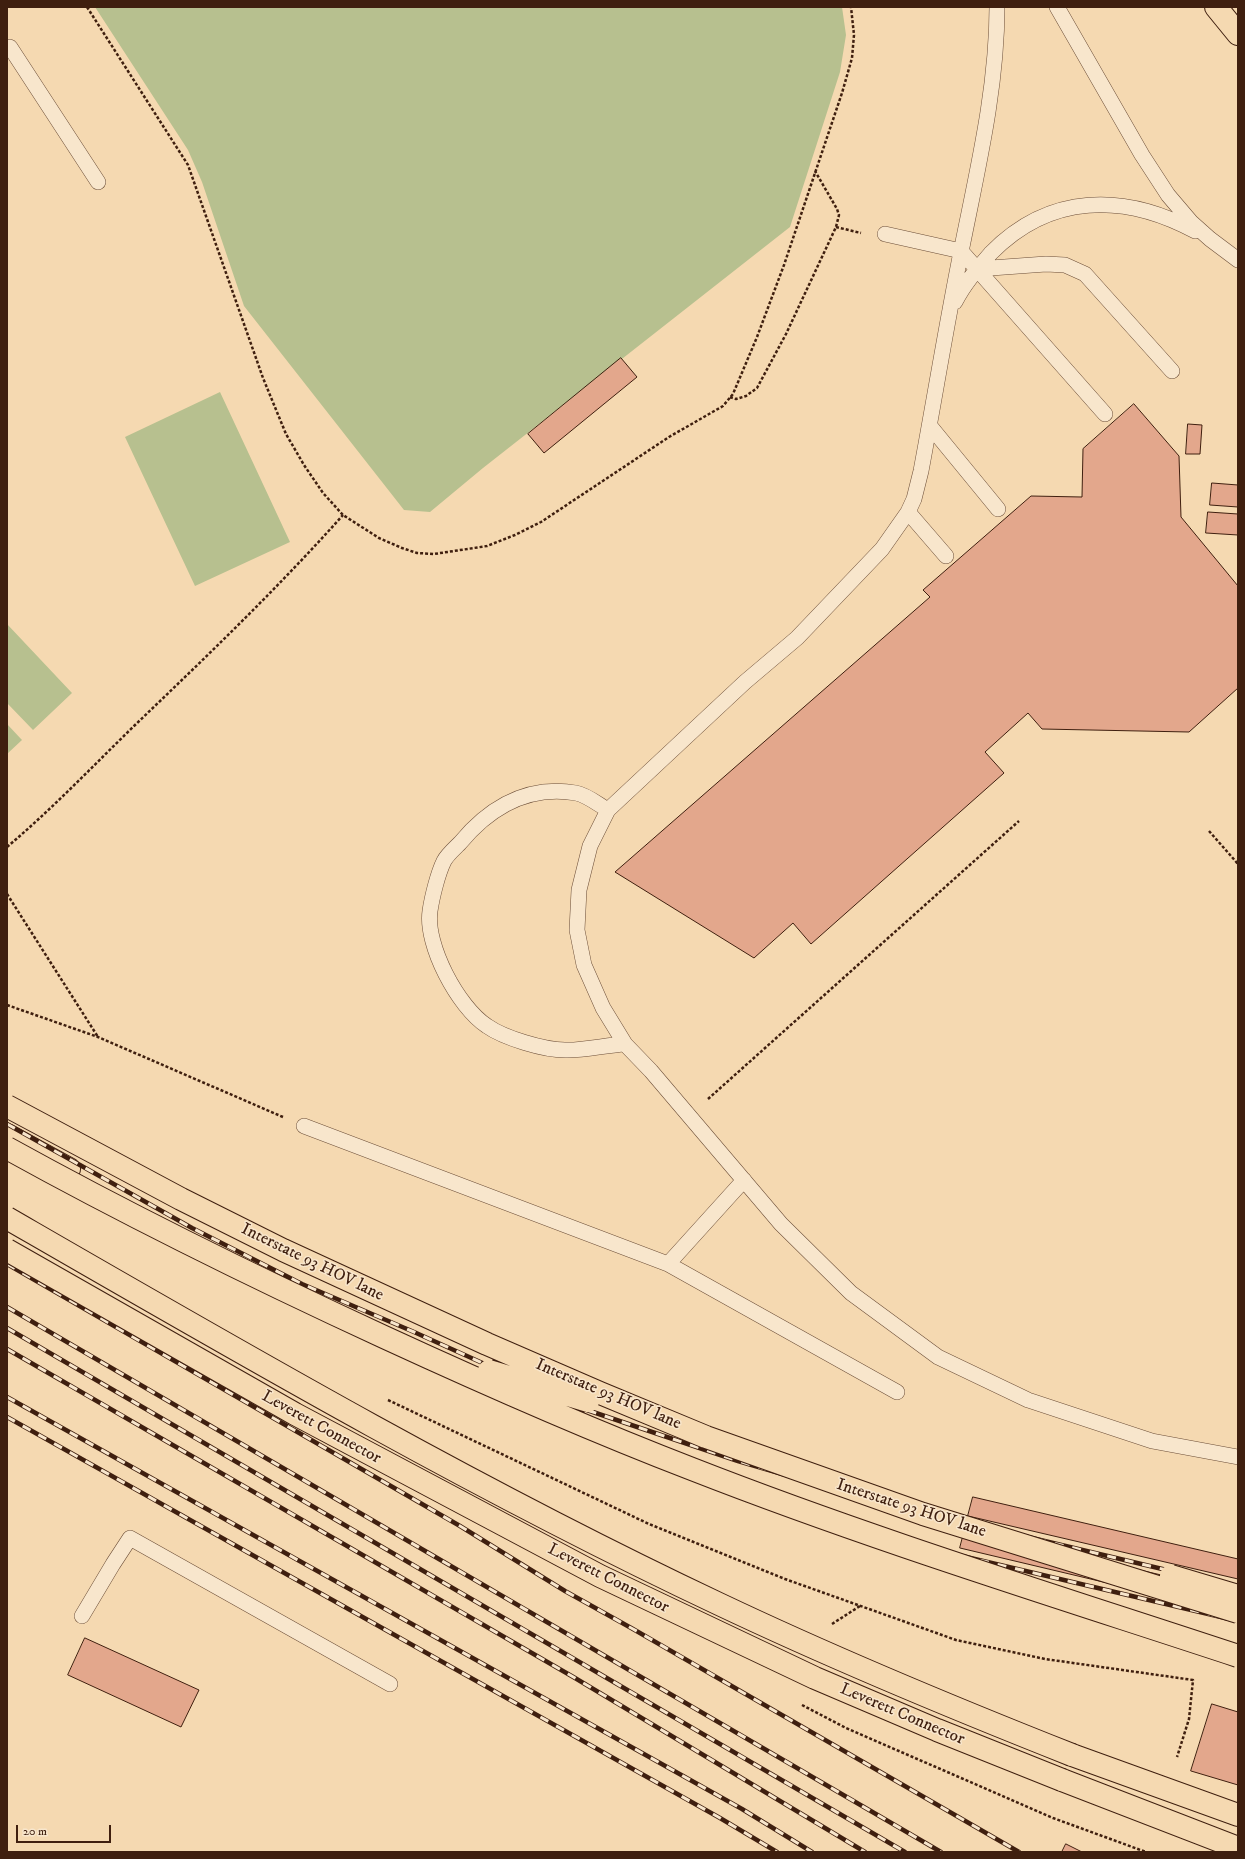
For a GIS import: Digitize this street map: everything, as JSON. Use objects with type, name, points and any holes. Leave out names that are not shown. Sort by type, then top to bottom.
[{"type":"main road","points":[[1216,7],[1238,34]]},
{"type":"main road","points":[[1223,7],[1238,23]]},
{"type":"main road","name":"Interstate 93 HOV lane","points":[[7,1106],[181,1199],[283,1250],[487,1344],[600,1393],[714,1439],[916,1512],[1238,1612]]},
{"type":"main road","points":[[7,1135],[82,1176],[272,1273],[476,1368],[590,1417],[712,1466],[915,1539],[1238,1645]]},
{"type":"main road","points":[[7,1148],[110,1203],[267,1283],[472,1377],[586,1426],[693,1470],[882,1538],[1238,1656]]},
{"type":"main road","name":"Leverett Connector","points":[[7,1218],[310,1391],[612,1552],[717,1604],[826,1654],[1072,1755],[1238,1814]]},
{"type":"main road","name":"Leverett Connector","points":[[7,1250],[295,1414],[600,1576],[815,1678],[937,1730],[1238,1848]]},
{"type":"main road","points":[[476,1368],[1238,1596]]},
{"type":"lane","points":[[997,7],[997,35],[992,91],[961,251],[930,426],[918,485],[908,512],[882,549],[797,638],[745,682],[608,810],[590,846],[586,861],[579,890],[577,930],[584,965],[603,1008],[625,1044],[651,1071],[781,1224],[851,1293],[938,1357],[1028,1400],[1152,1441],[1238,1457]]},
{"type":"lane","points":[[1057,7],[1152,170],[1179,209],[1210,239],[1238,260]]},
{"type":"lane","points":[[8,47],[98,182]]},
{"type":"lane","points":[[950,312],[966,284],[977,269],[997,247],[1019,229],[1043,215],[1071,207],[1104,205],[1140,210],[1185,226],[1210,239]]},
{"type":"lane","points":[[885,234],[961,251],[1104,414]]},
{"type":"lane","points":[[977,269],[1046,264],[1065,265],[1085,274],[1172,371]]},
{"type":"lane","points":[[930,426],[998,509]]},
{"type":"lane","points":[[908,512],[946,556]]},
{"type":"lane","points":[[608,810],[578,794],[545,791],[515,799],[487,815],[444,861],[430,912],[431,934],[439,961],[455,989],[470,1010],[487,1026],[513,1039],[564,1050],[625,1044]]},
{"type":"lane","points":[[304,1126],[668,1264],[897,1392]]},
{"type":"lane","points":[[668,1264],[744,1180]]},
{"type":"lane","points":[[82,1616],[130,1538],[390,1684]]},
{"type":"path","points":[[87,7],[188,165],[260,371],[286,434],[323,493],[343,515],[379,538],[417,553],[434,554],[487,546],[515,535],[541,522],[668,437],[723,406],[734,394],[784,265],[852,58],[854,35],[851,7]]},
{"type":"path","points":[[730,397],[736,399],[746,396],[757,388],[786,334],[836,227],[839,215],[837,209],[815,171]]},
{"type":"path","points":[[7,847],[45,814],[226,638],[305,557],[343,515]]},
{"type":"path","points":[[689,1116],[1019,821]]},
{"type":"path","points":[[1208,831],[1238,864]]},
{"type":"path","points":[[7,894],[98,1037]]},
{"type":"path","points":[[7,1005],[98,1037],[304,1126]]},
{"type":"path","points":[[383,1398],[649,1524],[785,1579],[956,1640],[1045,1659],[1193,1680],[1189,1719],[1177,1757]]},
{"type":"green space","points":[[95,7],[842,7],[846,35],[840,72],[790,227],[483,468],[430,512],[404,510],[244,306],[202,182],[188,150]]},
{"type":"green space","points":[[220,392],[290,542],[195,586],[125,437]]},
{"type":"green space","points":[[7,624],[72,693],[33,730],[7,703]]},
{"type":"green space","points":[[7,724],[22,740],[7,754]]},
{"type":"building","points":[[621,358],[637,377],[544,453],[528,434]]},
{"type":"building","points":[[1134,404],[1179,456],[1181,517],[1238,586],[1238,688],[1189,732],[1042,729],[1028,713],[985,752],[1004,773],[811,944],[793,923],[754,958],[615,872],[930,597],[923,590],[1031,496],[1082,497],[1083,449]]},
{"type":"building","points":[[1188,424],[1202,425],[1200,454],[1186,454]]},
{"type":"building","points":[[1212,483],[1238,485],[1238,507],[1210,505]]},
{"type":"building","points":[[1208,512],[1238,514],[1238,535],[1206,533]]},
{"type":"building","points":[[973,1497],[1238,1559],[1238,1579],[968,1516]]},
{"type":"building","points":[[965,1529],[1238,1593],[1238,1614],[960,1548]]},
{"type":"building","points":[[85,1638],[199,1690],[181,1727],[68,1675]]},
{"type":"building","points":[[1212,1704],[1238,1712],[1238,1785],[1191,1771]]},
{"type":"building","points":[[1066,1844],[1082,1852],[1062,1852]]},
{"type":"railway","points":[[7,1124],[192,1228],[302,1284],[414,1332],[584,1409],[738,1461],[868,1499],[1238,1587]]},
{"type":"railway","points":[[7,1145],[183,1245],[294,1302],[406,1349],[576,1427],[727,1489],[860,1532],[1238,1621]]},
{"type":"railway","points":[[7,1264],[460,1526],[565,1591],[1019,1852]]},
{"type":"railway","points":[[7,1307],[941,1852]]},
{"type":"railway","points":[[7,1328],[905,1852]]},
{"type":"railway","points":[[7,1349],[575,1678],[865,1852]]},
{"type":"railway","points":[[7,1397],[742,1809],[812,1852]]},
{"type":"railway","points":[[7,1417],[720,1818],[777,1852]]}]
